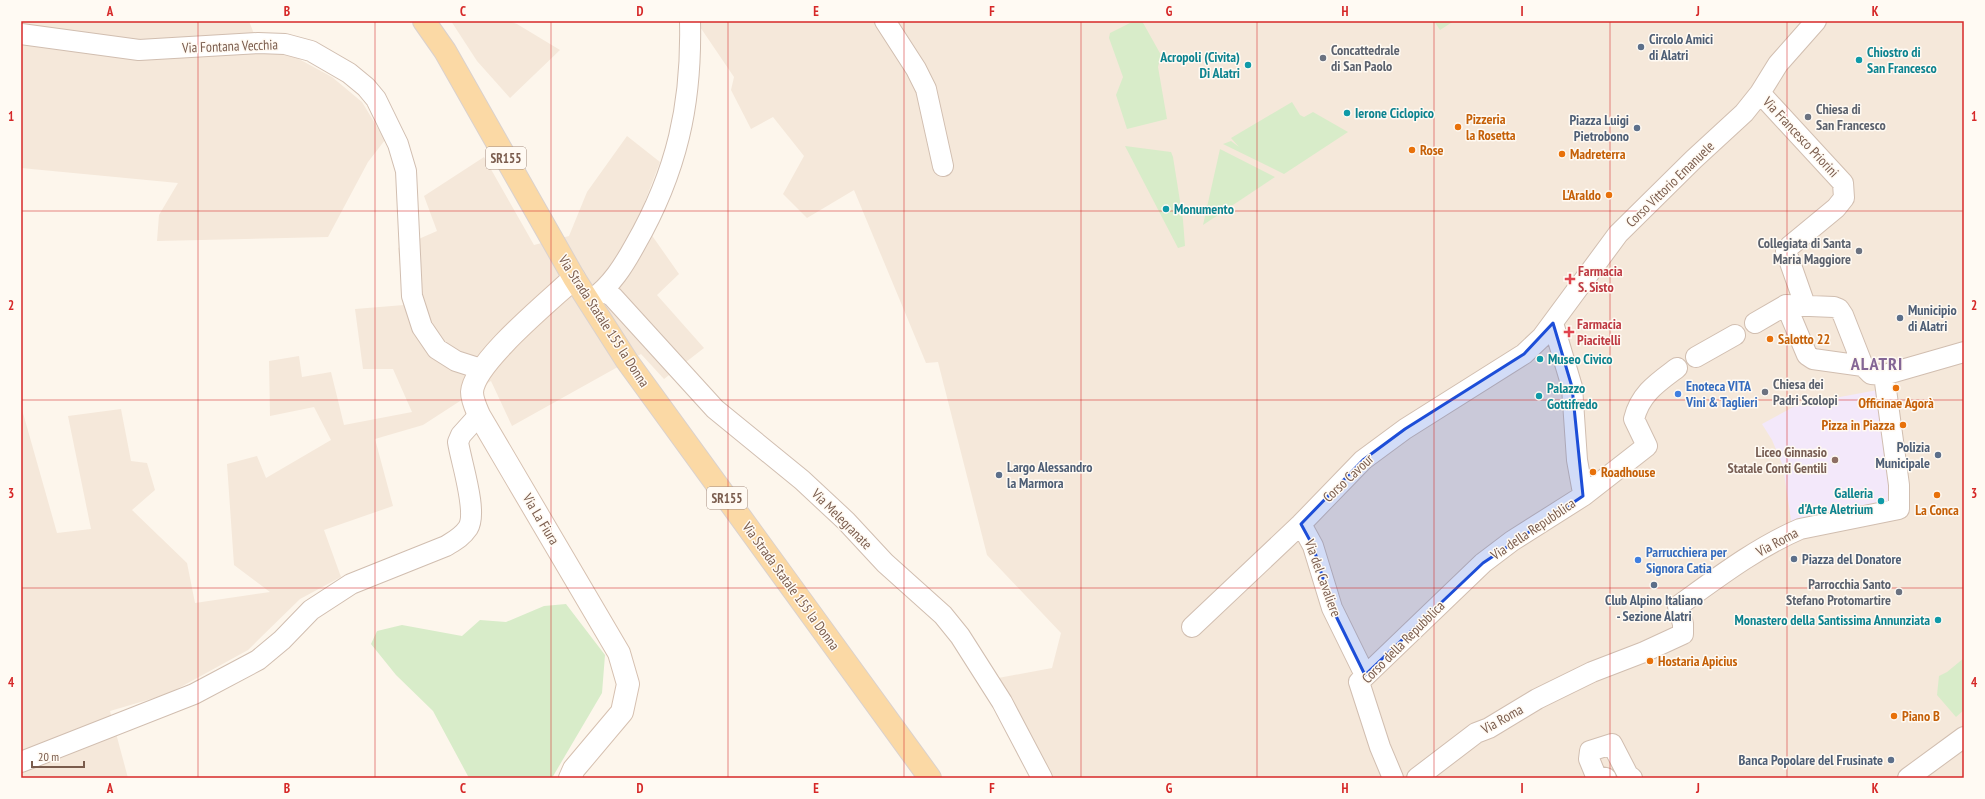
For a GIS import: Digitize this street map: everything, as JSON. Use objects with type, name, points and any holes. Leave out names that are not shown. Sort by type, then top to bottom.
[{"type":"main road","name":"Via Strada Statale 155 la Donna","points":[[424,21],[445,51],[574,278],[596,296],[627,361],[930,778]]},
{"type":"main road","name":"Via La Fiura","points":[[570,778],[574,769],[622,712],[628,684],[620,653],[479,415],[474,405],[472,392],[475,381],[481,370],[520,328],[574,278]]},
{"type":"street","points":[[596,296],[627,259],[647,223],[665,184],[681,131],[688,92],[690,21]]},
{"type":"street","points":[[885,21],[916,69],[926,89],[943,166]]},
{"type":"street","name":"Corso Vittorio Emanuele","points":[[1555,327],[1618,234],[1694,158],[1744,113],[1760,94],[1778,64],[1816,21]]},
{"type":"street","name":"Via Fontana Vecchia","points":[[21,34],[139,50],[258,43],[284,44],[311,51],[349,73],[366,87],[376,99],[398,144],[406,171],[412,296],[422,327],[438,349],[456,362],[481,370]]},
{"type":"street","name":"Via Francesco Priorini","points":[[1760,94],[1835,171],[1844,186],[1844,198],[1836,208],[1786,251],[1796,305]]},
{"type":"street","name":"Via Melegranate","points":[[596,296],[613,297],[715,409],[802,480],[846,521],[885,564],[943,615],[960,636],[1002,702],[1042,778]]},
{"type":"street","points":[[1796,305],[1807,355],[1813,359],[1863,366]]},
{"type":"street","points":[[1755,323],[1796,305],[1834,307],[1839,309],[1843,315],[1863,366],[1871,374],[1884,375],[1964,352]]},
{"type":"street","points":[[1555,327],[1572,387],[1577,460],[1583,493]]},
{"type":"street","name":"Corso Cavour","points":[[1192,627],[1301,524],[1363,460],[1405,429],[1524,354],[1555,327]]},
{"type":"street","points":[[1699,355],[1735,335]]},
{"type":"street","name":"Via della Repubblica","points":[[1483,563],[1512,541],[1582,496],[1583,493],[1648,446],[1634,419],[1637,406],[1646,393],[1678,368]]},
{"type":"street","name":"Via Roma","points":[[1417,778],[1476,733],[1489,728],[1537,699],[1592,672],[1644,652],[1683,634],[1683,624],[1678,606],[1728,570],[1789,534],[1800,529],[1899,509],[1898,485],[1884,375]]},
{"type":"street","points":[[21,762],[194,694],[258,660],[282,640],[311,610],[351,584],[446,546],[461,537],[469,527],[471,511],[458,442],[461,435],[479,415]]},
{"type":"street","name":"Via del Cavaliere","points":[[1301,524],[1313,546],[1332,608],[1365,675]]},
{"type":"street","name":"Corso della Repubblica","points":[[1393,778],[1380,747],[1359,682],[1483,563]]},
{"type":"street","points":[[1908,778],[1964,737]]},
{"type":"street","points":[[1606,778],[1596,776],[1589,759],[1590,751],[1612,744],[1626,777]]},
{"type":"highlighted area","points":[[1553,323],[1572,387],[1583,496],[1483,563],[1365,675],[1332,608],[1313,546],[1301,524],[1363,460],[1405,429],[1524,354]]},
{"type":"shaded area","points":[[21,21],[249,21],[261,52],[286,52],[332,77],[362,102],[385,140],[368,162],[328,237],[157,241],[159,215],[178,183],[21,168]]},
{"type":"shaded area","points":[[451,21],[508,21],[517,24],[560,50],[510,98],[477,61]]},
{"type":"shaded area","points":[[696,21],[1964,21],[1964,778],[1051,778],[993,679],[1052,668],[1061,633],[987,555],[938,362],[926,363],[854,190],[807,218],[783,194],[804,156],[773,117],[751,129],[731,90],[734,77]]},
{"type":"shaded area","points":[[627,136],[660,162],[639,217],[679,274],[657,295],[704,348],[664,379],[641,354],[512,426],[491,381],[423,425],[375,439],[393,506],[324,530],[341,577],[300,599],[248,650],[168,694],[110,711],[128,778],[21,778],[21,406],[57,533],[91,529],[68,416],[121,409],[131,461],[147,463],[155,490],[132,510],[187,563],[195,603],[270,592],[234,565],[227,464],[257,456],[266,478],[331,440],[314,407],[270,416],[269,361],[299,356],[302,377],[331,372],[344,425],[412,412],[393,369],[363,369],[355,309],[404,305],[398,248],[437,231],[424,196],[484,157],[534,245],[569,236],[587,192]]},
{"type":"shaded area","name":"Liceo Ginnasio Statale Conti Gentili","points":[[1883,389],[1895,507],[1792,527],[1783,466],[1772,440],[1762,424],[1797,405]]},
{"type":"green space","points":[[1134,21],[1142,21],[1161,55],[1158,67],[1167,119],[1127,129],[1116,95],[1123,77],[1109,38],[1110,33]]},
{"type":"green space","points":[[1434,21],[1454,21],[1440,30]]},
{"type":"green space","points":[[1292,102],[1300,115],[1304,117],[1313,112],[1348,132],[1284,174],[1223,144],[1231,141],[1239,147],[1231,138]]},
{"type":"green space","points":[[1125,146],[1171,152],[1183,220],[1185,246],[1178,248]]},
{"type":"green space","points":[[1220,149],[1275,177],[1203,225]]},
{"type":"green space","points":[[566,604],[605,655],[602,693],[552,778],[469,778],[433,711],[396,675],[371,644],[377,631],[402,625],[462,636],[480,620],[506,622],[544,606]]},
{"type":"green space","points":[[1964,658],[1964,710],[1956,717],[1937,695],[1939,676],[1947,672]]},
{"type":"place","name":"Circolo Amici di Alatri","points":[[1641,47]]},
{"type":"place","name":"Concattedrale di San Paolo","points":[[1323,58]]},
{"type":"place","name":"Chiostro di San Francesco","points":[[1859,60]]},
{"type":"place","name":"Acropoli (Civita) Di Alatri","points":[[1248,65]]},
{"type":"place","name":"Ierone Ciclopico","points":[[1347,113]]},
{"type":"place","name":"Chiesa di San Francesco","points":[[1808,117]]},
{"type":"place","name":"Pizzeria la Rosetta","points":[[1458,127]]},
{"type":"place","name":"Piazza Luigi Pietrobono","points":[[1637,128]]},
{"type":"place","name":"Rose","points":[[1412,150]]},
{"type":"place","name":"Madreterra","points":[[1562,154]]},
{"type":"place","name":"L'Araldo","points":[[1609,195]]},
{"type":"place","name":"Monumento","points":[[1166,209]]},
{"type":"place","name":"Collegiata di Santa Maria Maggiore","points":[[1859,251]]},
{"type":"place","name":"Farmacia S. Sisto","points":[[1570,279]]},
{"type":"place","name":"Municipio di Alatri","points":[[1900,318]]},
{"type":"place","name":"Farmacia Piacitelli","points":[[1569,332]]},
{"type":"place","name":"Salotto 22","points":[[1770,339]]},
{"type":"place","name":"Museo Civico","points":[[1540,359]]},
{"type":"place","name":"Officinae Agorà","points":[[1896,388]]},
{"type":"place","name":"Chiesa dei Padri Scolopi","points":[[1765,392]]},
{"type":"place","name":"Enoteca VITA Vini & Taglieri","points":[[1678,394]]},
{"type":"place","name":"Palazzo Gottifredo","points":[[1539,396]]},
{"type":"place","name":"Pizza in Piazza","points":[[1903,425]]},
{"type":"place","name":"Polizia Municipale","points":[[1938,455]]},
{"type":"place","name":"Liceo Ginnasio Statale Conti Gentili","points":[[1835,460]]},
{"type":"place","name":"Roadhouse","points":[[1593,472]]},
{"type":"place","name":"Largo Alessandro la Marmora","points":[[999,475]]},
{"type":"place","name":"La Conca","points":[[1937,495]]},
{"type":"place","name":"Galleria d'Arte Aletrium","points":[[1881,501]]},
{"type":"place","name":"Piazza del Donatore","points":[[1794,559]]},
{"type":"place","name":"Parrucchiera per Signora Catia","points":[[1638,560]]},
{"type":"place","name":"Club Alpino Italiano - Sezione Alatri","points":[[1654,585]]},
{"type":"place","name":"Parrocchia Santo Stefano Protomartire","points":[[1899,592]]},
{"type":"place","name":"Monastero della Santissima Annunziata","points":[[1938,620]]},
{"type":"place","name":"Hostaria Apicius","points":[[1650,661]]},
{"type":"place","name":"Piano B","points":[[1894,716]]},
{"type":"place","name":"Banca Popolare del Frusinate","points":[[1891,760]]},
{"type":"district","name":"ALATRI","points":[[1877,363]]}]
